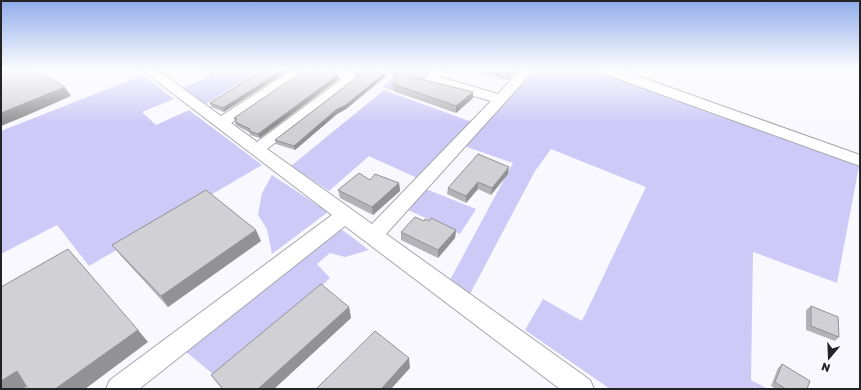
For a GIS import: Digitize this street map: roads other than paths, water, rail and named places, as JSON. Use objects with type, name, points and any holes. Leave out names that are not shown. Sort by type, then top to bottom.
[{"type":"street","points":[[172,87],[344,216],[581,389]]},
{"type":"street","points":[[220,123],[276,87]]},
{"type":"street","points":[[256,150],[339,87]]},
{"type":"street","points":[[461,87],[501,98]]},
{"type":"street","points":[[372,236],[511,87]]},
{"type":"street","points":[[655,87],[860,161]]},
{"type":"street","points":[[119,389],[344,216]]}]
